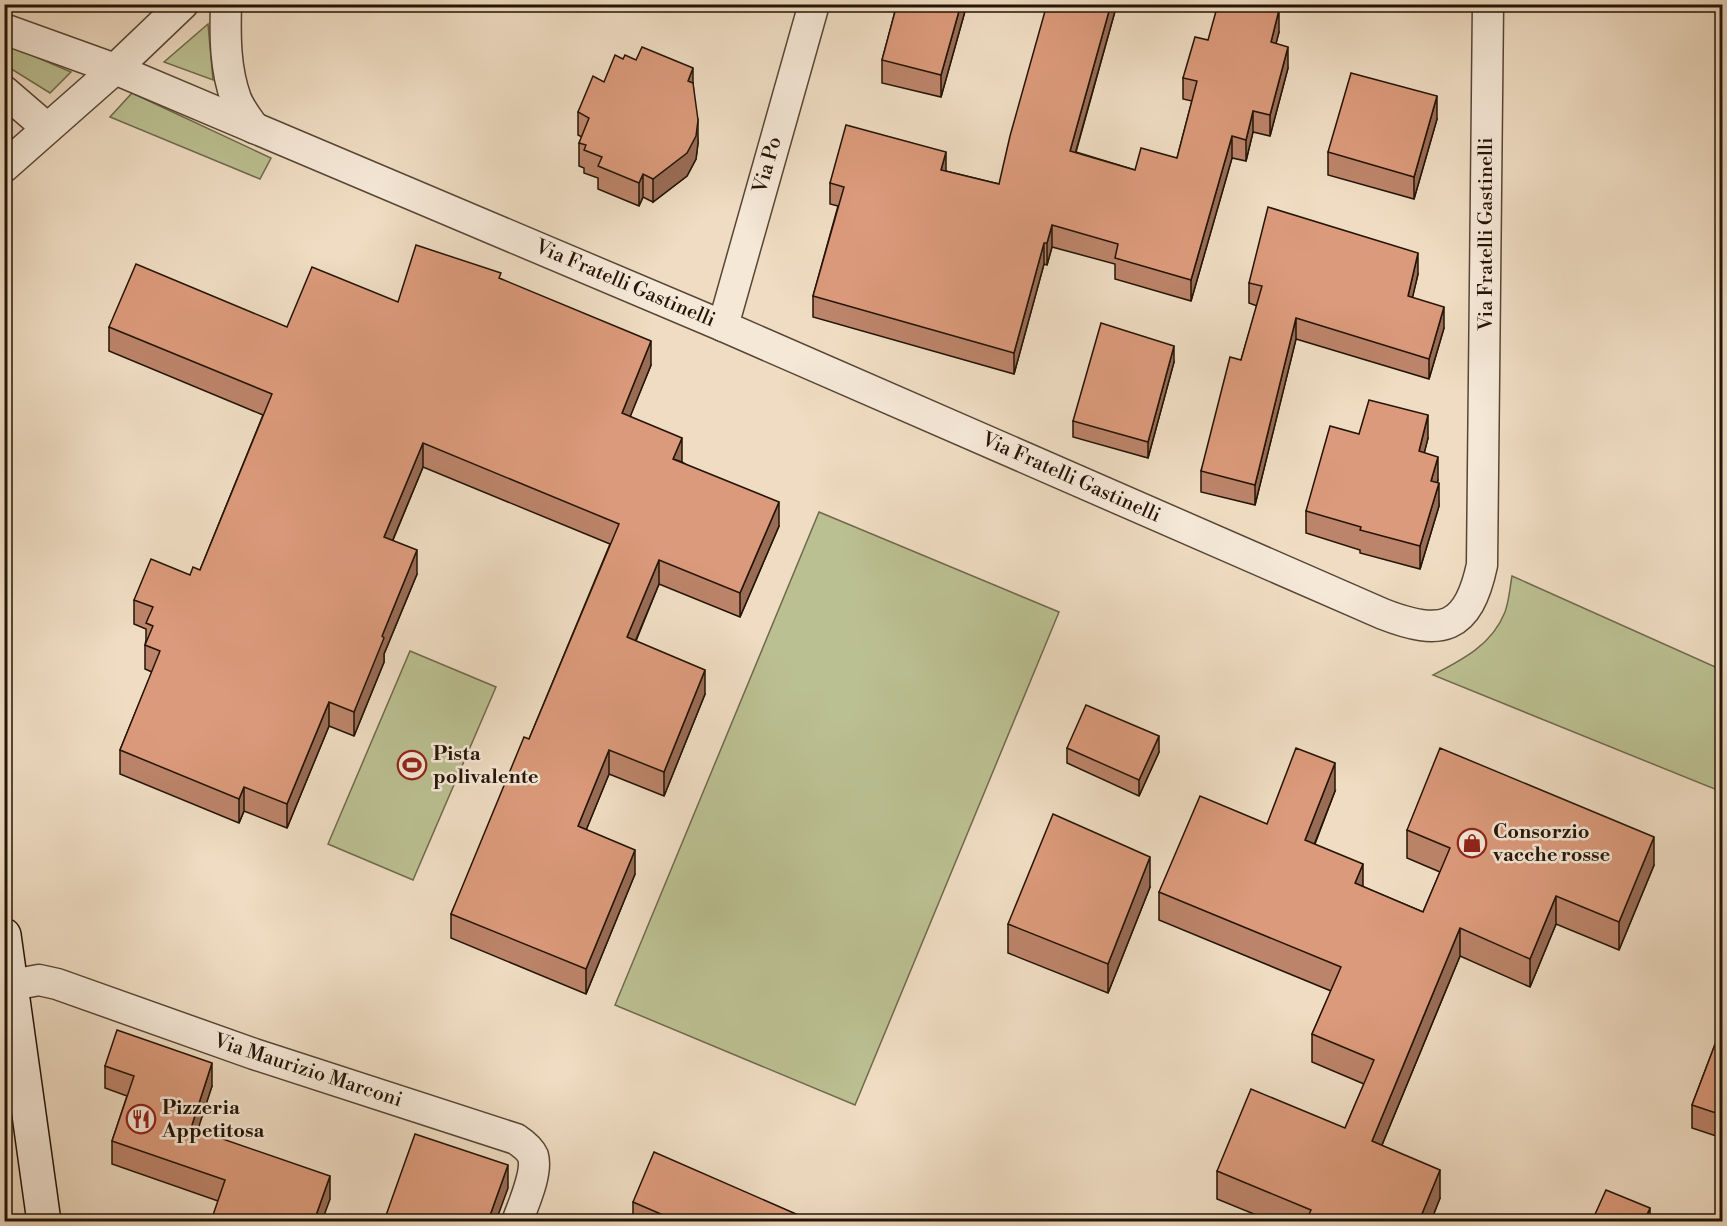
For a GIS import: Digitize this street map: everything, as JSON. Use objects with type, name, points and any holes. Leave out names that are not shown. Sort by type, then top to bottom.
[{"type":"street","points":[[4,167],[115,69],[183,4]]},
{"type":"street","points":[[226,4],[225,33],[228,72],[237,101],[254,128]]},
{"type":"street","name":"Via Po","points":[[723,326],[814,4]]},
{"type":"street","name":"Via Fratelli Gastinelli","points":[[4,29],[115,69],[723,326],[1383,614],[1421,626],[1441,626],[1461,616],[1476,590],[1484,550],[1488,4]]},
{"type":"street","points":[[4,91],[47,128]]},
{"type":"street","points":[[4,935],[44,1221]]},
{"type":"street","name":"Via Maurizio Marconi","points":[[12,985],[39,980],[57,984],[255,1054],[516,1139],[526,1146],[533,1156],[534,1172],[517,1221]]},
{"type":"green space","points":[[208,24],[213,80],[164,62]]},
{"type":"green space","points":[[8,45],[71,72],[50,93],[5,65],[4,50]]},
{"type":"green space","points":[[132,93],[271,158],[260,179],[110,117]]},
{"type":"green space","points":[[819,512],[1059,612],[855,1105],[615,1005]]},
{"type":"green space","points":[[1512,576],[1722,670],[1722,792],[1433,675],[1465,657],[1492,634],[1505,612]]},
{"type":"green space","name":"Pista polivalente","points":[[410,651],[496,687],[413,880],[328,844]]},
{"type":"building","points":[[897,4],[961,4],[941,75],[882,60]]},
{"type":"building","points":[[1047,4],[1111,4],[1070,151],[1135,170],[1141,148],[1177,158],[1197,81],[1183,78],[1195,37],[1208,40],[1218,4],[1257,4],[1279,10],[1271,42],[1288,47],[1270,115],[1253,111],[1246,140],[1232,136],[1191,280],[1115,258],[1118,244],[1052,225],[1047,243],[1044,243],[1014,353],[813,296],[844,187],[830,183],[846,125],[946,152],[941,170],[999,184]]},
{"type":"building","points":[[642,47],[693,68],[688,81],[693,83],[698,120],[696,136],[687,153],[653,179],[643,174],[639,183],[598,166],[602,157],[584,150],[586,145],[579,143],[589,118],[578,112],[593,76],[604,82],[615,55],[623,59],[625,55],[636,60]]},
{"type":"building","points":[[1351,73],[1437,96],[1414,177],[1328,152]]},
{"type":"building","points":[[1268,207],[1418,253],[1408,296],[1444,307],[1429,359],[1296,318],[1255,485],[1201,471],[1230,357],[1241,360],[1262,286],[1249,283]]},
{"type":"building","points":[[416,245],[501,273],[499,278],[651,341],[622,413],[682,438],[673,459],[779,502],[740,593],[659,560],[627,637],[705,670],[664,772],[609,750],[578,826],[635,850],[586,969],[451,914],[524,737],[529,739],[619,524],[423,443],[384,537],[417,550],[382,636],[384,638],[354,712],[329,702],[287,804],[244,787],[239,799],[120,750],[160,651],[145,645],[153,626],[146,623],[153,607],[134,600],[151,559],[190,575],[193,567],[200,570],[272,394],[109,327],[136,264],[287,327],[312,267],[398,302]]},
{"type":"building","points":[[1101,323],[1174,346],[1148,442],[1073,421]]},
{"type":"building","points":[[1369,400],[1428,415],[1419,451],[1438,457],[1431,481],[1439,483],[1420,546],[1360,530],[1361,527],[1306,511],[1330,426],[1359,434]]},
{"type":"building","points":[[1086,705],[1159,736],[1139,780],[1067,748]]},
{"type":"building","points":[[1296,748],[1335,763],[1305,840],[1363,864],[1355,883],[1423,912],[1450,848],[1407,830],[1440,748],[1654,837],[1619,922],[1556,896],[1530,959],[1460,928],[1372,1141],[1440,1170],[1419,1221],[1306,1221],[1311,1210],[1217,1171],[1251,1089],[1345,1128],[1374,1060],[1312,1034],[1341,967],[1159,892],[1200,796],[1267,824]]},
{"type":"building","points":[[1053,814],[1150,857],[1108,964],[1008,924]]},
{"type":"building","points":[[1722,1026],[1722,1115],[1692,1105]]},
{"type":"building","points":[[117,1030],[212,1063],[191,1128],[330,1176],[314,1221],[211,1221],[225,1180],[112,1141],[134,1076],[105,1066]]},
{"type":"building","points":[[415,1134],[508,1165],[488,1221],[384,1221]]},
{"type":"building","points":[[654,1152],[812,1221],[677,1221],[633,1202]]},
{"type":"building","points":[[1606,1190],[1650,1208],[1644,1221],[1592,1221]]},
{"type":"place","name":"Pista polivalente","points":[[412,765]]},
{"type":"place","name":"Consorzio vacche rosse","points":[[1472,843]]},
{"type":"place","name":"Pizzeria Appetitosa","points":[[141,1119]]}]
